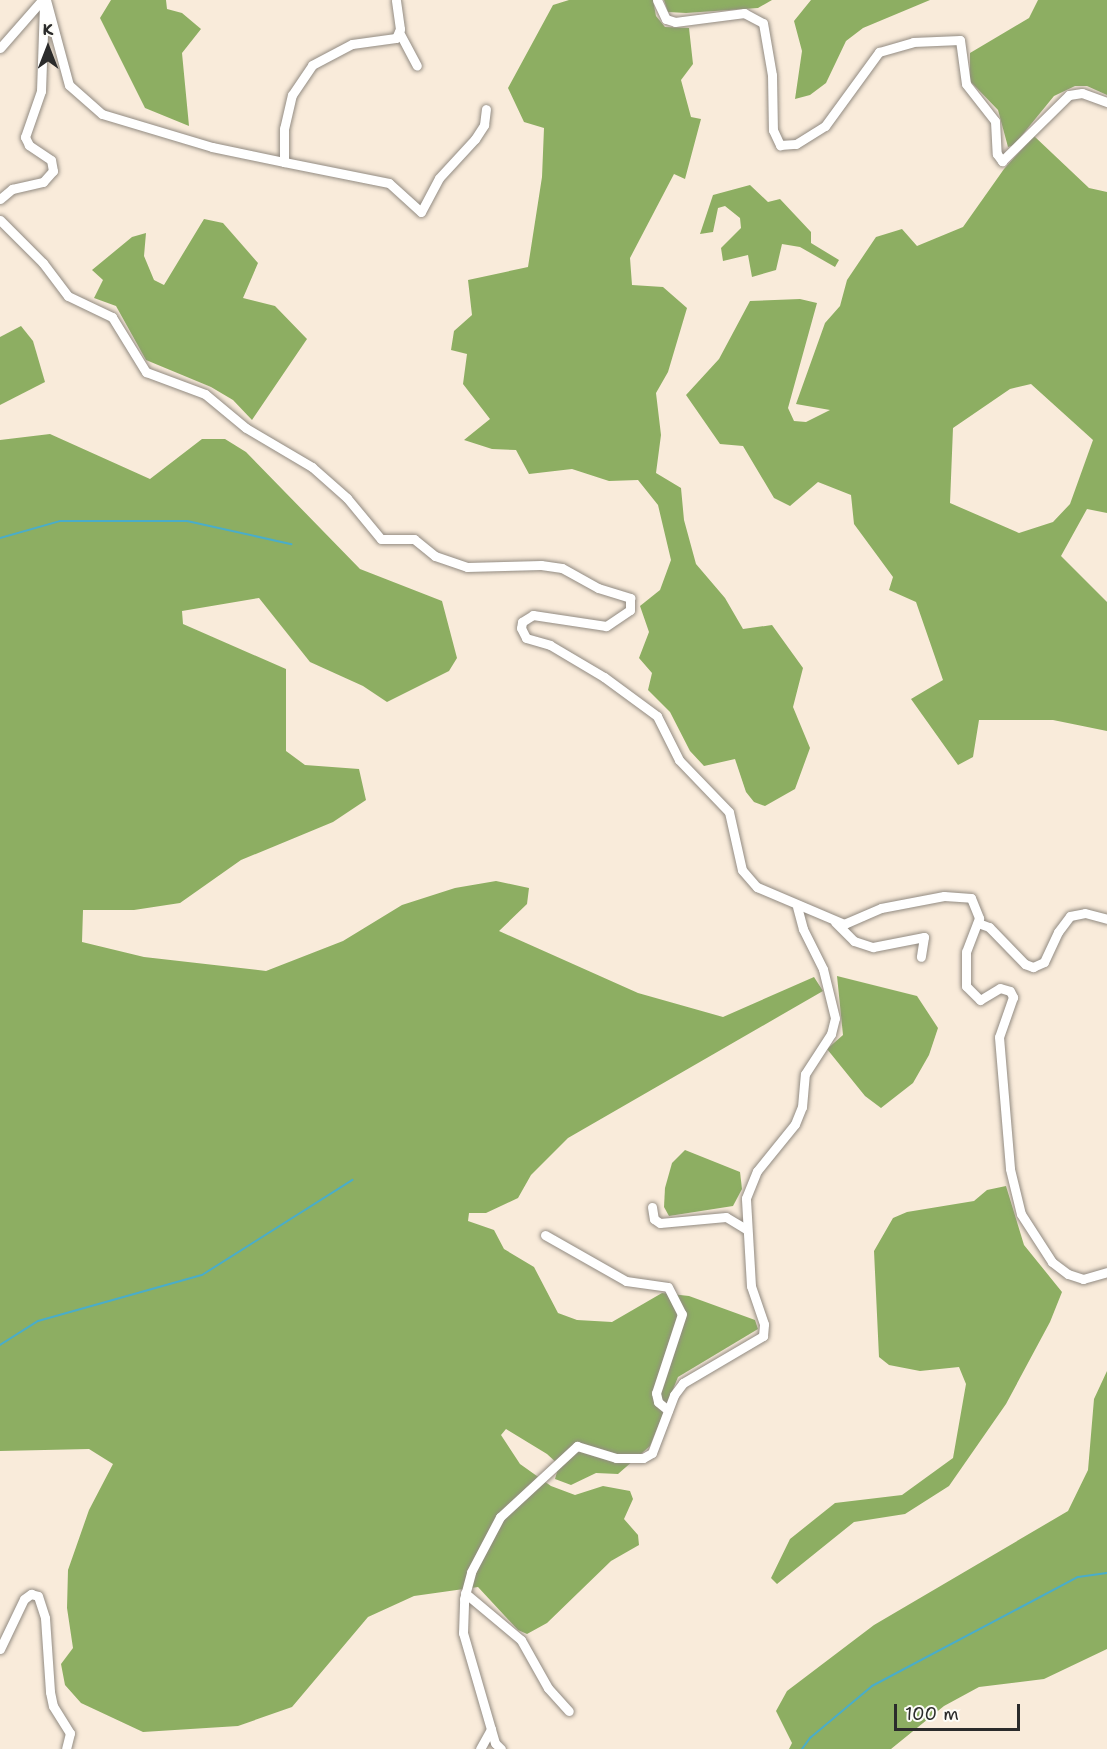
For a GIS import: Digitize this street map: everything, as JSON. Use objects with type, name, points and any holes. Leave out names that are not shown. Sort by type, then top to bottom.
[{"type":"street","points":[[0,48],[44,0]]},
{"type":"street","points":[[44,0],[69,86],[102,114],[212,147],[388,183],[421,212],[439,178],[476,139],[484,125],[486,109]]},
{"type":"street","points":[[0,199],[12,189],[43,182],[53,171],[51,160],[29,146],[25,137],[41,91],[44,0]]},
{"type":"street","points":[[396,0],[399,32],[417,66]]},
{"type":"street","points":[[657,0],[666,19],[675,22],[744,13],[763,23],[772,75],[773,130],[780,145],[796,144],[825,126],[879,52],[913,42],[960,40],[966,84],[995,121],[997,154],[1002,161],[1069,95],[1083,93],[1107,102]]},
{"type":"street","points":[[284,162],[284,129],[292,95],[312,65],[334,50],[352,44],[386,42],[396,38],[399,32]]},
{"type":"street","points":[[0,220],[43,263],[68,296],[112,317],[146,372],[205,394],[246,428],[312,467],[347,498],[381,539],[414,539],[435,556],[467,567],[541,565],[562,568],[597,588],[630,598],[630,610],[606,626],[533,615],[522,622],[521,628],[526,638],[550,645],[604,677],[657,716],[679,760],[729,812],[747,876],[757,887],[797,906],[844,924],[881,908],[963,895],[971,898],[978,909],[978,922],[966,952],[966,986],[980,1000],[1000,988],[1010,991],[1012,997],[999,1037],[1010,1169],[1021,1214],[1052,1262],[1068,1274],[1083,1279],[1107,1272]]},
{"type":"street","points":[[501,1749],[491,1729],[463,1633],[465,1593],[471,1572],[501,1517],[550,1468],[577,1446],[601,1456],[644,1458],[652,1453],[668,1410],[683,1383],[763,1336],[764,1324],[751,1286],[746,1198],[757,1171],[795,1124],[802,1107],[805,1074],[831,1034],[835,1018],[823,969],[803,929],[797,906]]},
{"type":"street","points":[[978,922],[989,927],[1025,964],[1033,967],[1044,962],[1058,932],[1070,916],[1085,913],[1107,920]]},
{"type":"street","points":[[835,922],[854,941],[873,947],[924,937],[921,957]]},
{"type":"street","points":[[652,1207],[654,1219],[660,1223],[726,1217],[746,1229]]},
{"type":"street","points":[[545,1235],[626,1281],[668,1287],[682,1314],[656,1393],[658,1402],[668,1410]]},
{"type":"street","points":[[465,1593],[521,1640],[548,1688],[570,1711]]},
{"type":"street","points":[[0,1649],[24,1599],[31,1594],[38,1596],[45,1618],[51,1699],[70,1733],[66,1749]]},
{"type":"street","points":[[480,1749],[491,1729]]},
{"type":"green space","points":[[111,0],[166,0],[167,9],[182,13],[201,29],[182,53],[189,126],[145,108],[100,18]]},
{"type":"green space","points":[[569,0],[653,0],[656,16],[665,27],[689,28],[693,64],[681,80],[691,117],[701,119],[685,179],[674,174],[630,258],[632,285],[663,287],[687,308],[668,372],[656,393],[661,435],[656,473],[681,488],[684,520],[696,564],[725,598],[743,629],[772,625],[803,668],[793,707],[810,748],[795,789],[765,806],[754,802],[746,792],[735,759],[704,766],[690,751],[670,712],[648,690],[652,673],[639,658],[649,632],[640,606],[660,590],[671,560],[658,505],[638,480],[609,481],[572,469],[529,474],[516,450],[492,449],[464,440],[490,419],[463,384],[467,354],[451,350],[454,331],[472,315],[468,280],[528,267],[542,177],[544,128],[524,122],[508,88],[553,5]]},
{"type":"green space","points":[[664,0],[772,0],[758,8],[686,13],[668,12]]},
{"type":"green space","points":[[811,0],[930,0],[863,28],[846,41],[826,83],[810,95],[795,99],[802,51],[794,21]]},
{"type":"green space","points":[[1038,0],[1107,0],[1107,95],[1087,86],[1075,86],[1054,96],[1014,145],[1008,147],[998,110],[970,81],[970,53],[1029,18]]},
{"type":"green space","points":[[1034,136],[1089,188],[1107,192],[1107,513],[1087,509],[1061,556],[1107,602],[1107,731],[1053,720],[979,720],[973,757],[958,765],[911,699],[943,680],[916,602],[889,590],[893,577],[854,524],[851,495],[818,482],[790,506],[774,498],[743,446],[720,444],[686,395],[719,359],[750,301],[800,299],[817,303],[788,408],[794,421],[806,422],[830,410],[796,404],[825,323],[840,306],[847,280],[876,237],[902,229],[917,246],[963,227],[1004,169]],"holes":[[[1031,384],[1093,440],[1070,504],[1053,522],[1019,533],[950,503],[953,428],[1010,389]]]},
{"type":"green space","points":[[750,185],[768,202],[780,199],[811,232],[811,243],[839,260],[835,267],[800,247],[782,244],[776,270],[752,277],[748,255],[723,261],[721,248],[741,228],[740,218],[725,206],[718,208],[713,232],[700,234],[713,195]]},
{"type":"green space","points":[[204,219],[223,223],[258,263],[243,298],[275,306],[307,339],[252,420],[233,400],[211,387],[146,360],[116,306],[94,298],[103,280],[92,270],[132,237],[146,233],[144,256],[154,280],[164,285]]},
{"type":"green space","points":[[21,326],[33,341],[45,382],[0,405],[0,337]]},
{"type":"green space","points":[[50,434],[150,479],[202,439],[225,439],[246,452],[360,569],[442,601],[457,658],[449,671],[387,702],[363,686],[310,662],[259,598],[182,611],[183,624],[286,669],[286,751],[305,765],[359,769],[366,800],[333,822],[241,860],[180,903],[134,910],[83,910],[82,942],[144,957],[266,971],[343,941],[402,905],[455,888],[496,881],[529,888],[527,904],[499,931],[638,993],[723,1017],[814,977],[823,991],[568,1138],[531,1175],[518,1198],[486,1213],[469,1213],[468,1221],[494,1230],[504,1249],[534,1267],[558,1313],[577,1320],[612,1322],[662,1293],[689,1296],[755,1320],[758,1329],[678,1377],[650,1446],[618,1474],[596,1473],[571,1485],[555,1479],[559,1465],[547,1454],[506,1429],[501,1435],[520,1464],[551,1486],[575,1495],[603,1486],[630,1491],[633,1499],[624,1519],[638,1535],[639,1545],[611,1561],[547,1623],[527,1634],[518,1630],[478,1587],[414,1596],[368,1617],[292,1707],[238,1726],[143,1732],[81,1703],[65,1685],[61,1664],[73,1648],[67,1608],[68,1570],[89,1510],[113,1464],[89,1449],[0,1451],[0,440]]},
{"type":"green space","points":[[837,976],[917,996],[938,1028],[929,1055],[913,1083],[881,1108],[865,1096],[827,1049],[843,1035]]},
{"type":"green space","points":[[685,1150],[740,1172],[742,1189],[733,1206],[669,1216],[664,1207],[665,1188],[672,1163]]},
{"type":"green space","points":[[1006,1186],[1024,1245],[1062,1292],[1050,1322],[1006,1404],[949,1486],[905,1514],[854,1522],[777,1584],[771,1578],[790,1539],[835,1503],[902,1495],[953,1458],[966,1384],[959,1367],[920,1371],[889,1365],[879,1357],[874,1251],[893,1218],[907,1212],[974,1201],[987,1190]]},
{"type":"green space","points":[[1107,1371],[1107,1649],[1044,1679],[979,1687],[944,1706],[891,1749],[789,1749],[792,1743],[776,1711],[787,1691],[874,1625],[1068,1511],[1088,1470],[1094,1399]]},
{"type":"waterway","points":[[0,538],[60,521],[187,521],[291,544]]},
{"type":"waterway","points":[[0,1345],[38,1321],[202,1275],[352,1180]]},
{"type":"waterway","points":[[802,1749],[810,1738],[872,1686],[1078,1577],[1107,1573]]}]
